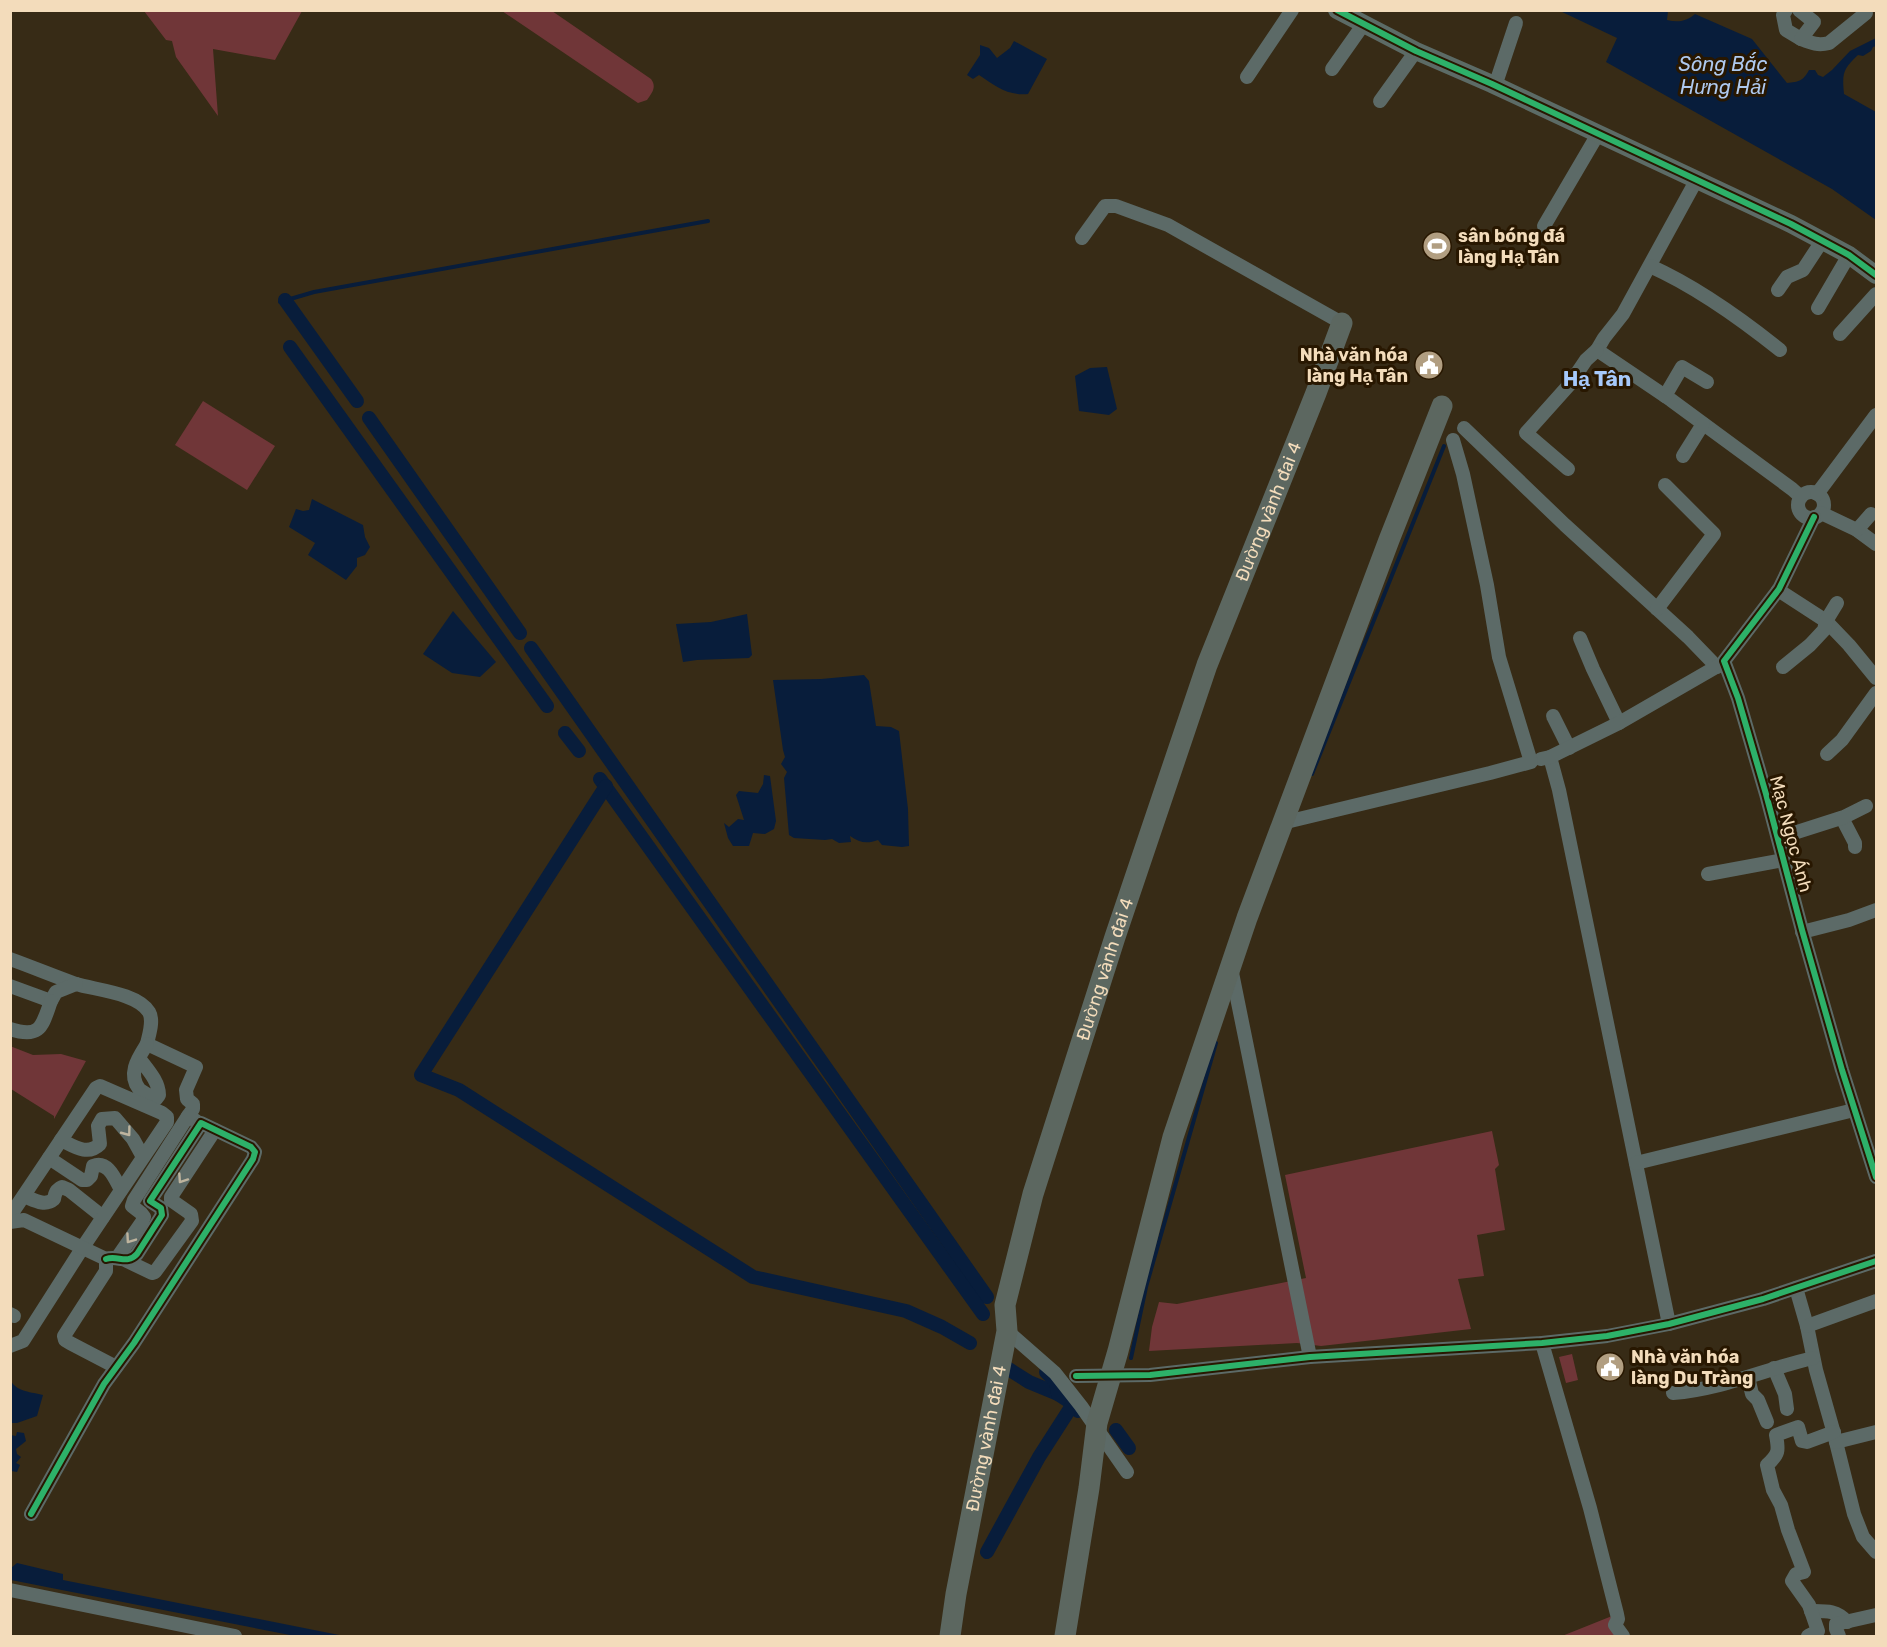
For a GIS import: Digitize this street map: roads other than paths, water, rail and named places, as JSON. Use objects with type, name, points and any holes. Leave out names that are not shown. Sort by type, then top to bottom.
[{"type":"main road","name":"Đường vành đai 4","points":[[950,1636],[1007,1330],[1005,1305],[1033,1194],[1115,937],[1207,665],[1342,323]]},
{"type":"main road","points":[[1065,1636],[1089,1488],[1096,1428],[1121,1341],[1173,1137],[1230,965],[1282,823],[1384,551],[1442,406]]},
{"type":"street","points":[[1247,77],[1292,10]]},
{"type":"street","points":[[1337,10],[1416,51],[1791,224],[1849,255],[1876,275]]},
{"type":"street","points":[[1786,10],[1783,15],[1786,30],[1816,45],[1829,43],[1866,13]]},
{"type":"street","points":[[1799,10],[1814,22],[1801,39]]},
{"type":"street","points":[[1495,86],[1516,23]]},
{"type":"street","points":[[1332,69],[1364,26]]},
{"type":"street","points":[[1380,101],[1416,51]]},
{"type":"street","points":[[1544,226],[1598,134]]},
{"type":"street","points":[[1568,469],[1526,433],[1569,385],[1623,314],[1696,179]]},
{"type":"street","points":[[1082,238],[1105,206],[1116,206],[1168,225],[1342,323]]},
{"type":"street","points":[[1778,290],[1787,277],[1803,270],[1822,241]]},
{"type":"street","points":[[1818,308],[1849,255]]},
{"type":"street","points":[[1650,266],[1703,295],[1753,328],[1780,350]]},
{"type":"street","points":[[1840,334],[1876,294]]},
{"type":"street","points":[[1597,350],[1665,396],[1801,497]]},
{"type":"street","points":[[1665,396],[1682,367],[1707,382]]},
{"type":"street","points":[[1817,494],[1876,415]]},
{"type":"street","points":[[1683,456],[1703,424]]},
{"type":"street","points":[[1464,428],[1565,525],[1720,664]]},
{"type":"street","points":[[1454,440],[1487,585],[1499,657],[1531,762]]},
{"type":"street","points":[[1657,609],[1714,534],[1665,485]]},
{"type":"street","points":[[1282,823],[1550,757],[1619,723],[1720,664],[1778,591],[1818,515],[1824,502],[1817,494],[1808,493],[1801,497],[1798,505],[1800,512],[1806,517],[1818,515],[1857,530],[1876,544]]},
{"type":"street","points":[[1857,530],[1871,514]]},
{"type":"street","points":[[1778,591],[1826,621],[1876,678]]},
{"type":"street","points":[[1784,667],[1824,630],[1826,621],[1837,603]]},
{"type":"street","points":[[1580,638],[1619,723]]},
{"type":"street","name":"Mạc Ngọc Ánh","points":[[1720,664],[1743,695],[1802,932],[1876,1177]]},
{"type":"street","points":[[1827,754],[1842,740],[1876,693]]},
{"type":"street","points":[[1553,716],[1569,748]]},
{"type":"street","points":[[1550,757],[1559,790],[1636,1163],[1666,1324],[1665,1339]]},
{"type":"street","points":[[1778,838],[1842,818],[1866,806]]},
{"type":"street","points":[[1842,818],[1855,847]]},
{"type":"street","points":[[1708,874],[1784,860]]},
{"type":"street","points":[[1802,932],[1850,920],[1876,910]]},
{"type":"street","points":[[10,959],[76,984],[127,997],[141,1005],[149,1012],[152,1020],[147,1044],[139,1058]]},
{"type":"street","points":[[1230,965],[1310,1357]]},
{"type":"street","points":[[10,1029],[28,1034],[37,1032],[44,1023],[56,992],[76,984]]},
{"type":"street","points":[[10,986],[51,1001]]},
{"type":"street","points":[[116,1367],[70,1343],[65,1340],[64,1336],[106,1271],[142,1222],[144,1217],[132,1206],[132,1203],[193,1109],[193,1104],[187,1099],[186,1090],[196,1067],[147,1044]]},
{"type":"street","points":[[10,1346],[23,1341],[82,1247],[167,1122],[167,1117],[162,1113],[100,1086],[96,1088],[22,1199],[15,1219],[82,1247],[152,1273],[192,1221],[191,1214],[171,1200],[171,1197],[215,1130]]},
{"type":"street","points":[[1636,1163],[1854,1110]]},
{"type":"street","points":[[31,1514],[98,1393],[134,1342],[253,1159],[255,1152],[251,1147],[188,1116]]},
{"type":"street","points":[[61,1140],[81,1150],[95,1149],[100,1144],[98,1126],[102,1119],[115,1118],[133,1139],[143,1157]]},
{"type":"street","points":[[117,1259],[133,1260],[162,1215],[161,1208],[150,1201],[201,1123]]},
{"type":"street","points":[[49,1158],[82,1180],[87,1180],[91,1176],[93,1166],[104,1165],[110,1170],[122,1190]]},
{"type":"street","points":[[22,1199],[50,1203],[54,1200],[55,1193],[62,1187],[69,1190],[103,1218]]},
{"type":"street","points":[[1076,1376],[1161,1374],[1310,1357],[1542,1343],[1607,1336],[1666,1324],[1774,1296],[1876,1261]]},
{"type":"street","points":[[1796,1288],[1854,1514],[1863,1537],[1876,1552]]},
{"type":"street","points":[[1807,1326],[1876,1301]]},
{"type":"street","points":[[1007,1330],[1055,1373],[1127,1472]]},
{"type":"street","points":[[1542,1343],[1595,1529],[1618,1619],[1615,1625],[1623,1636]]},
{"type":"street","points":[[1673,1393],[1723,1385],[1813,1358]]},
{"type":"street","points":[[1774,1368],[1785,1394],[1787,1409]]},
{"type":"street","points":[[1749,1377],[1752,1394],[1758,1400],[1767,1422]]},
{"type":"street","points":[[1808,1636],[1818,1632],[1811,1611],[1792,1581],[1796,1574],[1804,1572],[1773,1476],[1767,1465],[1777,1454],[1779,1447],[1776,1435],[1798,1427],[1802,1441],[1807,1442],[1876,1432]]},
{"type":"street","points":[[10,1590],[235,1636]]},
{"type":"street","points":[[1811,1611],[1828,1611],[1841,1615],[1847,1622]]},
{"type":"street","points":[[1839,1636],[1836,1624],[1876,1615]]},
{"type":"water","name":"Sông Bắc Hưng Hải","points":[[1560,11],[1668,11],[1667,20],[1675,21],[1686,20],[1695,14],[1752,39],[1787,83],[1800,80],[1809,70],[1815,70],[1823,77],[1850,51],[1876,38],[1876,46],[1871,51],[1863,56],[1858,55],[1849,64],[1843,81],[1844,94],[1876,112],[1876,220],[1832,189],[1606,62],[1617,38]]},
{"type":"water","points":[[1014,41],[1047,59],[1028,94],[1008,92],[979,75],[973,79],[967,75],[980,55],[980,45],[989,48],[997,58],[1010,48]]},
{"type":"water","points":[[1107,367],[1117,409],[1109,415],[1079,411],[1075,376],[1090,368]]},
{"type":"water","points":[[312,499],[363,525],[370,547],[365,555],[357,558],[357,566],[346,580],[308,555],[315,543],[289,527],[296,509],[309,510]]},
{"type":"water","points":[[453,611],[496,662],[480,677],[452,673],[423,654]]},
{"type":"water","points":[[747,614],[752,655],[749,658],[683,662],[676,624],[711,622]]},
{"type":"water","points":[[864,675],[869,681],[876,726],[891,727],[899,731],[908,809],[909,846],[882,845],[878,840],[864,842],[850,836],[851,842],[839,843],[832,839],[794,838],[789,835],[784,778],[787,772],[781,764],[785,757],[773,680]]},
{"type":"water","points":[[764,775],[770,776],[776,821],[774,829],[765,834],[753,833],[749,846],[733,846],[724,823],[729,827],[738,819],[744,820],[736,795],[739,791],[758,793],[763,784]]},
{"type":"water","points":[[11,1381],[21,1389],[43,1395],[37,1416],[11,1423]]},
{"type":"water","points":[[17,1432],[24,1433],[26,1441],[16,1449],[17,1454],[21,1457],[16,1463],[20,1465],[17,1472],[11,1471],[10,1435],[16,1436]]},
{"type":"water","points":[[17,1563],[63,1574],[63,1580],[344,1636],[295,1636],[11,1580],[11,1568]]},
{"type":"waterway","points":[[280,302],[314,292],[708,221]]},
{"type":"waterway","points":[[285,300],[357,401]]},
{"type":"waterway","points":[[290,347],[547,706]]},
{"type":"waterway","points":[[369,418],[520,633]]},
{"type":"waterway","points":[[1312,774],[1444,446]]},
{"type":"waterway","points":[[531,648],[987,1297]]},
{"type":"waterway","points":[[565,733],[579,751]]},
{"type":"waterway","points":[[600,779],[983,1314]]},
{"type":"waterway","points":[[606,786],[421,1075],[459,1090],[753,1277],[906,1311],[970,1343]]},
{"type":"waterway","points":[[1131,1358],[1146,1287],[1216,1043]]},
{"type":"waterway","points":[[1007,1368],[1029,1382],[1058,1394]]},
{"type":"waterway","points":[[1046,1372],[1056,1382],[1058,1394],[1072,1403],[1078,1411]]},
{"type":"waterway","points":[[987,1552],[1039,1457],[1073,1404]]},
{"type":"waterway","points":[[1116,1430],[1129,1448]]},
{"type":"place","name":"sân bóng đá làng Hạ Tân","points":[[1437,246]]},
{"type":"place","name":"Nhà văn hóa làng Hạ Tân","points":[[1429,365]]},
{"type":"place","name":"Nhà văn hóa làng Du Tràng","points":[[1610,1367]]},
{"type":"district","name":"Hạ Tân","points":[[1597,378]]}]
